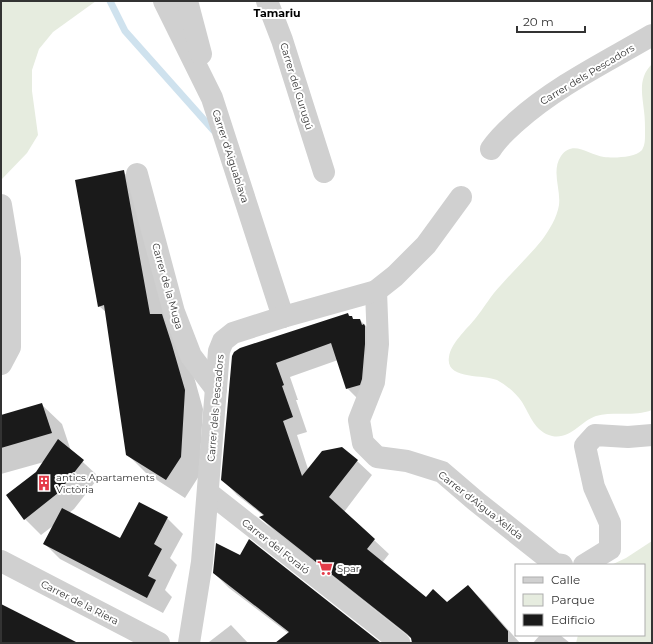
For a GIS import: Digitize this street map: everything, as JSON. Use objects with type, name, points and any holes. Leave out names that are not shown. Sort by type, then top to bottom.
[{"type":"street","name":"Carrer d'Aiguablava","points":[[164,1],[212,98],[283,317]]},
{"type":"street","points":[[188,1],[212,98]]},
{"type":"street","name":"Carrer del Gurugú","points":[[267,1],[282,40],[324,172]]},
{"type":"street","name":"Carrer dels Pescadors","points":[[491,149],[498,139],[550,94],[652,35]]},
{"type":"street","name":"Carrer de la Muga","points":[[138,174],[174,312],[191,356],[216,389]]},
{"type":"street","name":"Carrer dels Pescadors","points":[[188,643],[202,562],[219,351],[224,341],[233,333],[283,317],[376,291],[395,276],[426,245],[461,197]]},
{"type":"street","points":[[1,205],[10,259],[10,347],[1,364]]},
{"type":"street","name":"Carrer d'Aigua Xelida","points":[[376,291],[378,344],[374,382],[359,420],[363,443],[377,457],[407,461],[442,472],[555,564]]},
{"type":"street","points":[[586,564],[610,549],[610,523],[594,487],[585,446],[595,435],[628,437],[652,434]]},
{"type":"street","name":"Carrer del Foraió","points":[[208,492],[400,643]]},
{"type":"street","name":"Carrer de la Riera","points":[[1,561],[159,643]]},
{"type":"green space","points":[[1,1],[96,1],[53,32],[39,49],[32,70],[32,91],[38,135],[27,153],[1,180]]},
{"type":"green space","points":[[652,64],[652,410],[638,413],[596,416],[570,433],[552,436],[541,431],[537,427],[520,399],[504,384],[491,378],[459,373],[453,369],[449,364],[450,352],[463,332],[475,319],[494,293],[537,246],[550,228],[555,219],[559,205],[556,174],[558,162],[561,156],[566,151],[576,148],[604,157],[624,157],[634,155],[642,150],[645,134],[645,119],[642,86],[645,75]]},
{"type":"green space","points":[[652,541],[652,643],[576,643],[578,636],[645,636],[645,564],[613,564],[626,558]]},
{"type":"building","points":[[124,170],[150,314],[162,314],[185,390],[181,457],[166,480],[126,455],[104,305],[98,307],[75,180]]},
{"type":"building","points":[[348,313],[353,319],[360,319],[362,325],[364,324],[365,326],[365,344],[362,379],[360,385],[346,389],[331,343],[276,363],[293,417],[283,421],[302,476],[322,451],[342,447],[358,460],[329,497],[375,539],[367,549],[426,597],[433,589],[447,602],[468,585],[508,631],[508,643],[412,643],[411,638],[407,634],[259,517],[264,515],[221,480],[232,356],[234,352],[240,348]]},
{"type":"building","points":[[42,403],[52,433],[1,448],[1,415]]},
{"type":"building","name":"antics Apartaments Victòria","points":[[58,439],[84,460],[58,493],[24,520],[6,495],[36,472]]},
{"type":"building","points":[[139,502],[168,517],[154,544],[162,549],[148,576],[156,580],[147,598],[43,544],[62,508],[120,538]]},
{"type":"building","points":[[249,539],[381,643],[275,643],[289,632],[213,573],[216,543],[240,555]]},
{"type":"building","points":[[1,604],[78,643],[1,643]]},
{"type":"waterway","points":[[110,1],[125,31],[214,131]]},
{"type":"place","name":"antics Apartaments Victòria","points":[[44,483]]},
{"type":"place","name":"Spar","points":[[325,568]]},
{"type":"district","name":"Tamariu","points":[[277,13]]}]
